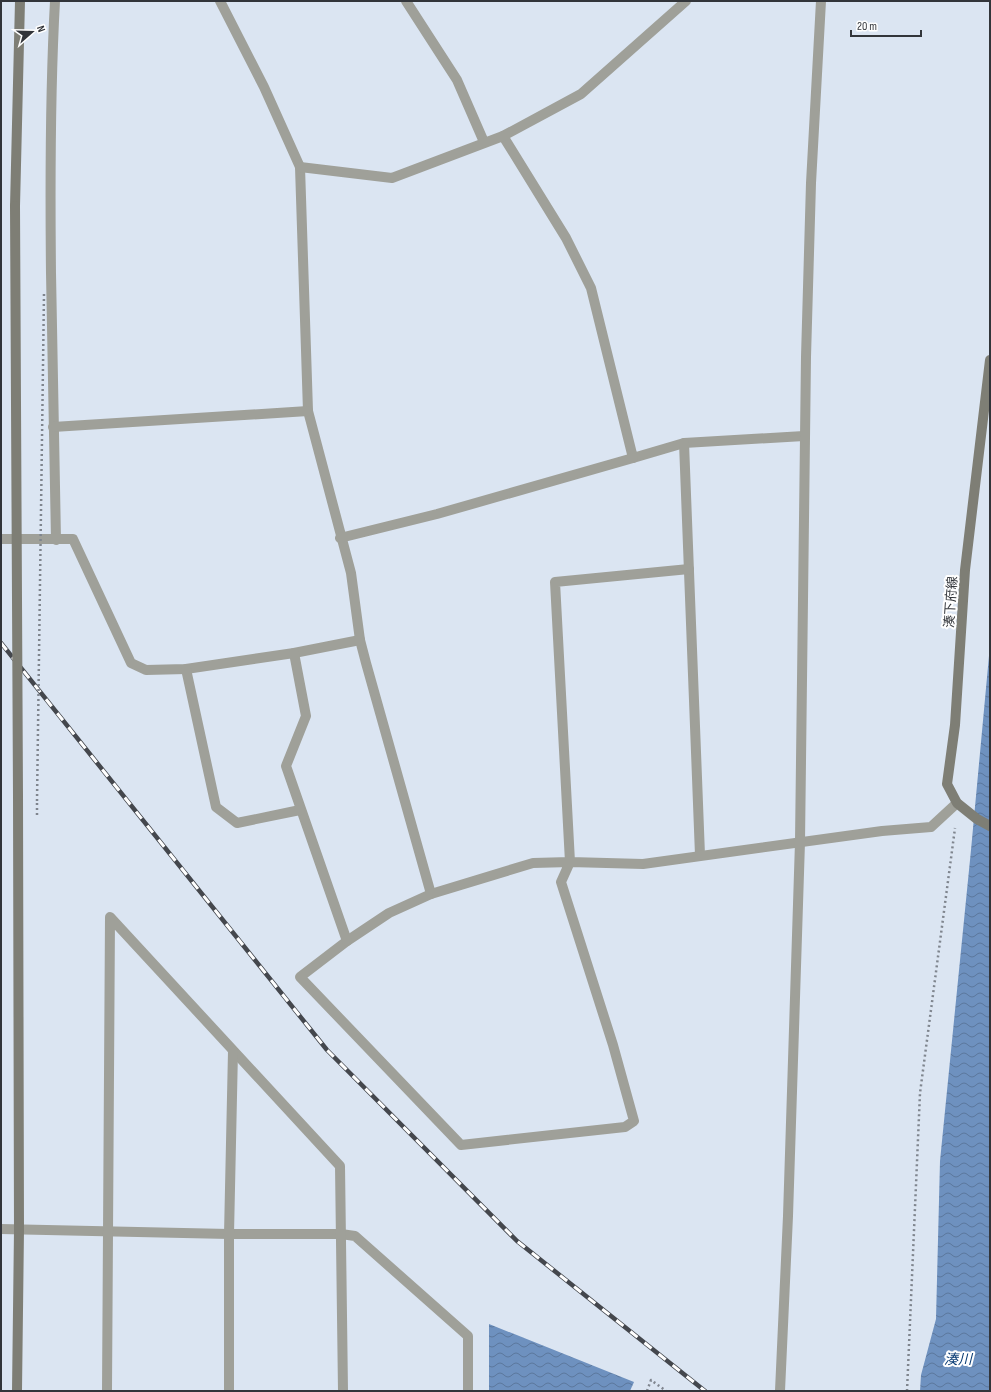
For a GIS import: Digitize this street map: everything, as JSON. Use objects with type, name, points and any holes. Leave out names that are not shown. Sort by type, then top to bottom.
[{"type":"main road","points":[[17,1391],[19,1230],[15,206],[20,1]]},
{"type":"main road","name":"湊下府線","points":[[990,360],[966,570],[955,725],[947,784],[957,803],[977,819],[990,826]]},
{"type":"street","points":[[56,1],[50,183],[56,540]]},
{"type":"street","points":[[220,1],[264,87],[300,167],[308,411],[340,538],[351,573],[360,640],[431,894]]},
{"type":"street","points":[[406,1],[457,80],[484,142]]},
{"type":"street","points":[[300,167],[392,178],[503,136],[581,94],[686,1]]},
{"type":"street","points":[[780,1391],[788,1216],[800,842],[804,436],[811,183],[821,1]]},
{"type":"street","points":[[503,136],[566,238],[591,288],[632,458]]},
{"type":"street","points":[[53,428],[308,411]]},
{"type":"street","points":[[340,538],[437,514],[684,443],[804,436]]},
{"type":"street","points":[[684,443],[700,856]]},
{"type":"street","points":[[1,538],[56,540],[73,539],[130,663],[146,670],[186,668],[294,652],[360,640]]},
{"type":"street","points":[[689,569],[555,582],[570,862],[561,882],[613,1045],[634,1121],[624,1127],[461,1145],[300,977],[389,913],[431,894],[533,863],[570,862],[643,864],[882,831],[931,828],[957,803]]},
{"type":"street","points":[[294,652],[306,716],[286,766],[347,942]]},
{"type":"street","points":[[186,668],[216,807],[237,823],[300,810]]},
{"type":"street","points":[[107,1391],[110,917],[340,1166],[344,1391]]},
{"type":"street","points":[[229,1391],[229,1234],[234,1051]]},
{"type":"street","points":[[1,1229],[229,1234],[341,1234],[355,1236],[468,1336],[468,1391]]},
{"type":"path","points":[[37,801],[44,293]]},
{"type":"path","points":[[907,1391],[920,1093],[951,866],[957,803]]},
{"type":"path","points":[[647,1391],[651,1380],[666,1391]]},
{"type":"water","name":"湊川","points":[[990,645],[990,1391],[920,1391],[921,1375],[936,1319],[940,1161]]},
{"type":"water","points":[[489,1324],[634,1382],[630,1391],[489,1391]]},
{"type":"railway","points":[[1,643],[327,1050],[517,1241],[705,1391]]}]
